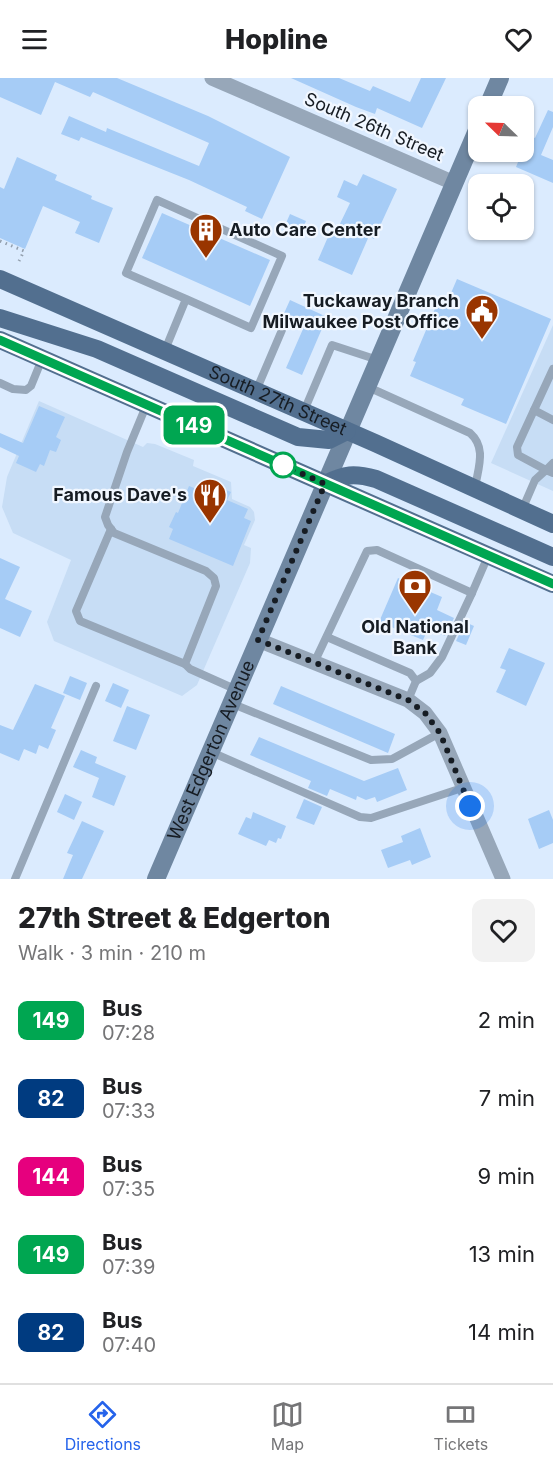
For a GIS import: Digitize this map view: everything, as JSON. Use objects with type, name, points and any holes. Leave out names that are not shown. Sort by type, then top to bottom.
[{"type":"main road","name":"South 27th Street","points":[[0,279],[553,524]]},
{"type":"main road","points":[[0,318],[97,350],[298,438],[329,440],[347,431]]},
{"type":"main road","points":[[0,340],[553,584]]},
{"type":"main road","points":[[325,484],[343,475],[362,475],[376,479],[553,556]]},
{"type":"street","name":"South 26th Street","points":[[212,78],[454,183]]},
{"type":"street","points":[[244,93],[251,78]]},
{"type":"street","points":[[492,96],[500,78]]},
{"type":"street","name":"West Edgerton Avenue","points":[[156,879],[468,151]]},
{"type":"street","points":[[258,640],[408,700],[425,713],[440,733],[503,879]]},
{"type":"lane","points":[[157,200],[282,256],[251,328],[186,299],[126,273],[157,200]]},
{"type":"lane","points":[[165,351],[186,299]]},
{"type":"lane","points":[[256,391],[282,330]]},
{"type":"lane","points":[[304,412],[333,345],[379,360]]},
{"type":"lane","points":[[0,383],[13,389],[26,390],[31,386],[42,359]]},
{"type":"lane","points":[[550,471],[518,455],[517,447],[553,369]]},
{"type":"lane","points":[[367,386],[470,433],[478,440],[481,453],[475,489]]},
{"type":"lane","points":[[147,405],[126,452],[105,517],[114,533],[206,571],[214,578],[216,586],[186,664]]},
{"type":"lane","points":[[534,410],[553,420]]},
{"type":"lane","points":[[522,510],[535,480],[550,471],[553,463]]},
{"type":"lane","points":[[111,529],[76,611],[80,621],[186,664],[190,669],[234,697],[371,760],[392,759],[440,733]]},
{"type":"lane","points":[[314,663],[367,551],[376,550],[472,593]]},
{"type":"lane","points":[[408,700],[416,681],[430,673],[442,657],[488,556]]},
{"type":"lane","points":[[327,637],[410,673],[416,681]]},
{"type":"lane","points":[[15,879],[96,686]]},
{"type":"lane","points":[[210,752],[360,817],[371,818],[462,788]]},
{"type":"path","points":[[0,241],[24,251],[19,261]]},
{"type":"shaded area","points":[[553,325],[553,491],[491,463]]},
{"type":"shaded area","points":[[39,401],[143,447],[147,443],[155,444],[194,460],[193,466],[231,482],[232,499],[250,507],[254,512],[255,520],[244,545],[251,548],[250,563],[197,685],[182,696],[54,641],[47,622],[71,560],[13,533],[2,507],[7,477]]},
{"type":"building","points":[[0,78],[117,78],[208,116],[290,157],[262,219],[245,211],[247,207],[189,180],[81,137],[79,141],[61,134],[69,116],[106,132],[107,128],[199,166],[209,143],[93,92],[90,97],[55,82],[41,115],[0,97]]},
{"type":"building","points":[[291,78],[339,78],[370,91],[373,86],[410,102],[421,78],[446,78],[422,128],[377,108],[375,114],[356,107]]},
{"type":"building","points":[[548,110],[553,112],[553,127],[541,155],[553,160],[553,183],[516,167],[518,162],[534,162],[535,138]]},
{"type":"building","points":[[17,157],[57,175],[55,180],[113,208],[99,243],[75,233],[80,222],[43,206],[25,249],[0,238],[0,187],[4,189]]},
{"type":"building","points":[[363,174],[397,189],[374,239],[369,236],[352,275],[318,260],[331,230],[336,232],[350,203],[337,197],[344,180],[357,186]]},
{"type":"building","name":"Auto Care Center","points":[[162,213],[270,260],[250,306],[142,258]]},
{"type":"building","points":[[290,214],[306,221],[299,237],[283,230]]},
{"type":"building","name":"Tuckaway Branch Milwaukee Post Office","points":[[457,279],[551,319],[506,424],[461,405],[464,399],[410,376],[416,362],[413,361],[437,304],[445,307]]},
{"type":"building","points":[[290,300],[327,317],[302,375],[286,368],[303,329],[281,320]]},
{"type":"building","points":[[39,406],[65,417],[56,437],[61,440],[56,452],[50,450],[44,466],[40,464],[36,472],[16,463],[19,456],[0,447],[0,433],[23,443]]},
{"type":"building","name":"Famous Dave's","points":[[203,480],[231,492],[227,500],[248,509],[244,518],[251,521],[233,566],[169,539],[173,529],[169,527],[176,512],[178,513],[189,486],[199,490]]},
{"type":"building","points":[[0,558],[20,567],[5,599],[32,611],[20,637],[0,628]]},
{"type":"building","name":"Old National Bank","points":[[398,578],[442,597],[437,610],[454,618],[445,636],[428,629],[423,640],[379,622]]},
{"type":"building","points":[[465,622],[474,626],[466,645],[456,641]]},
{"type":"building","points":[[509,648],[545,663],[526,706],[496,692],[506,670],[500,668]]},
{"type":"building","points":[[70,676],[87,683],[80,700],[63,693]]},
{"type":"building","points":[[113,683],[129,690],[121,708],[105,701]]},
{"type":"building","points":[[35,684],[65,696],[51,728],[56,730],[48,749],[39,745],[36,754],[24,749],[19,761],[0,753],[0,725],[13,730]]},
{"type":"building","points":[[281,686],[395,734],[388,753],[273,704]]},
{"type":"building","points":[[127,706],[150,715],[136,750],[113,741]]},
{"type":"building","points":[[259,737],[364,781],[398,768],[407,790],[377,802],[375,797],[366,800],[357,796],[356,800],[330,789],[327,796],[308,788],[311,781],[250,755]]},
{"type":"building","points":[[81,750],[97,757],[95,763],[126,776],[114,806],[92,797],[99,778],[73,767]]},
{"type":"building","points":[[65,794],[82,802],[74,820],[57,812]]},
{"type":"building","points":[[304,799],[322,807],[314,825],[296,818]]},
{"type":"building","points":[[549,810],[553,820],[553,843],[539,849],[528,819]]},
{"type":"building","points":[[253,812],[286,826],[281,839],[278,838],[276,843],[269,840],[266,846],[238,834],[246,817],[251,819]]},
{"type":"building","points":[[82,821],[104,831],[82,879],[63,879],[73,855],[67,853]]},
{"type":"building","points":[[420,828],[431,857],[412,865],[410,860],[388,868],[381,850],[403,842],[401,836]]},
{"type":"bus line","name":"149","points":[[0,340],[553,584]]},
{"type":"place","name":"Auto Care Center","points":[[206,259]]},
{"type":"place","name":"Tuckaway Branch Milwaukee Post Office","points":[[482,340]]},
{"type":"place","name":"Famous Dave's","points":[[210,524]]},
{"type":"place","name":"Old National Bank","points":[[415,615]]},
{"type":"route","points":[[283,465],[325,484],[258,640],[408,700],[425,713],[440,733],[470,806]]}]
